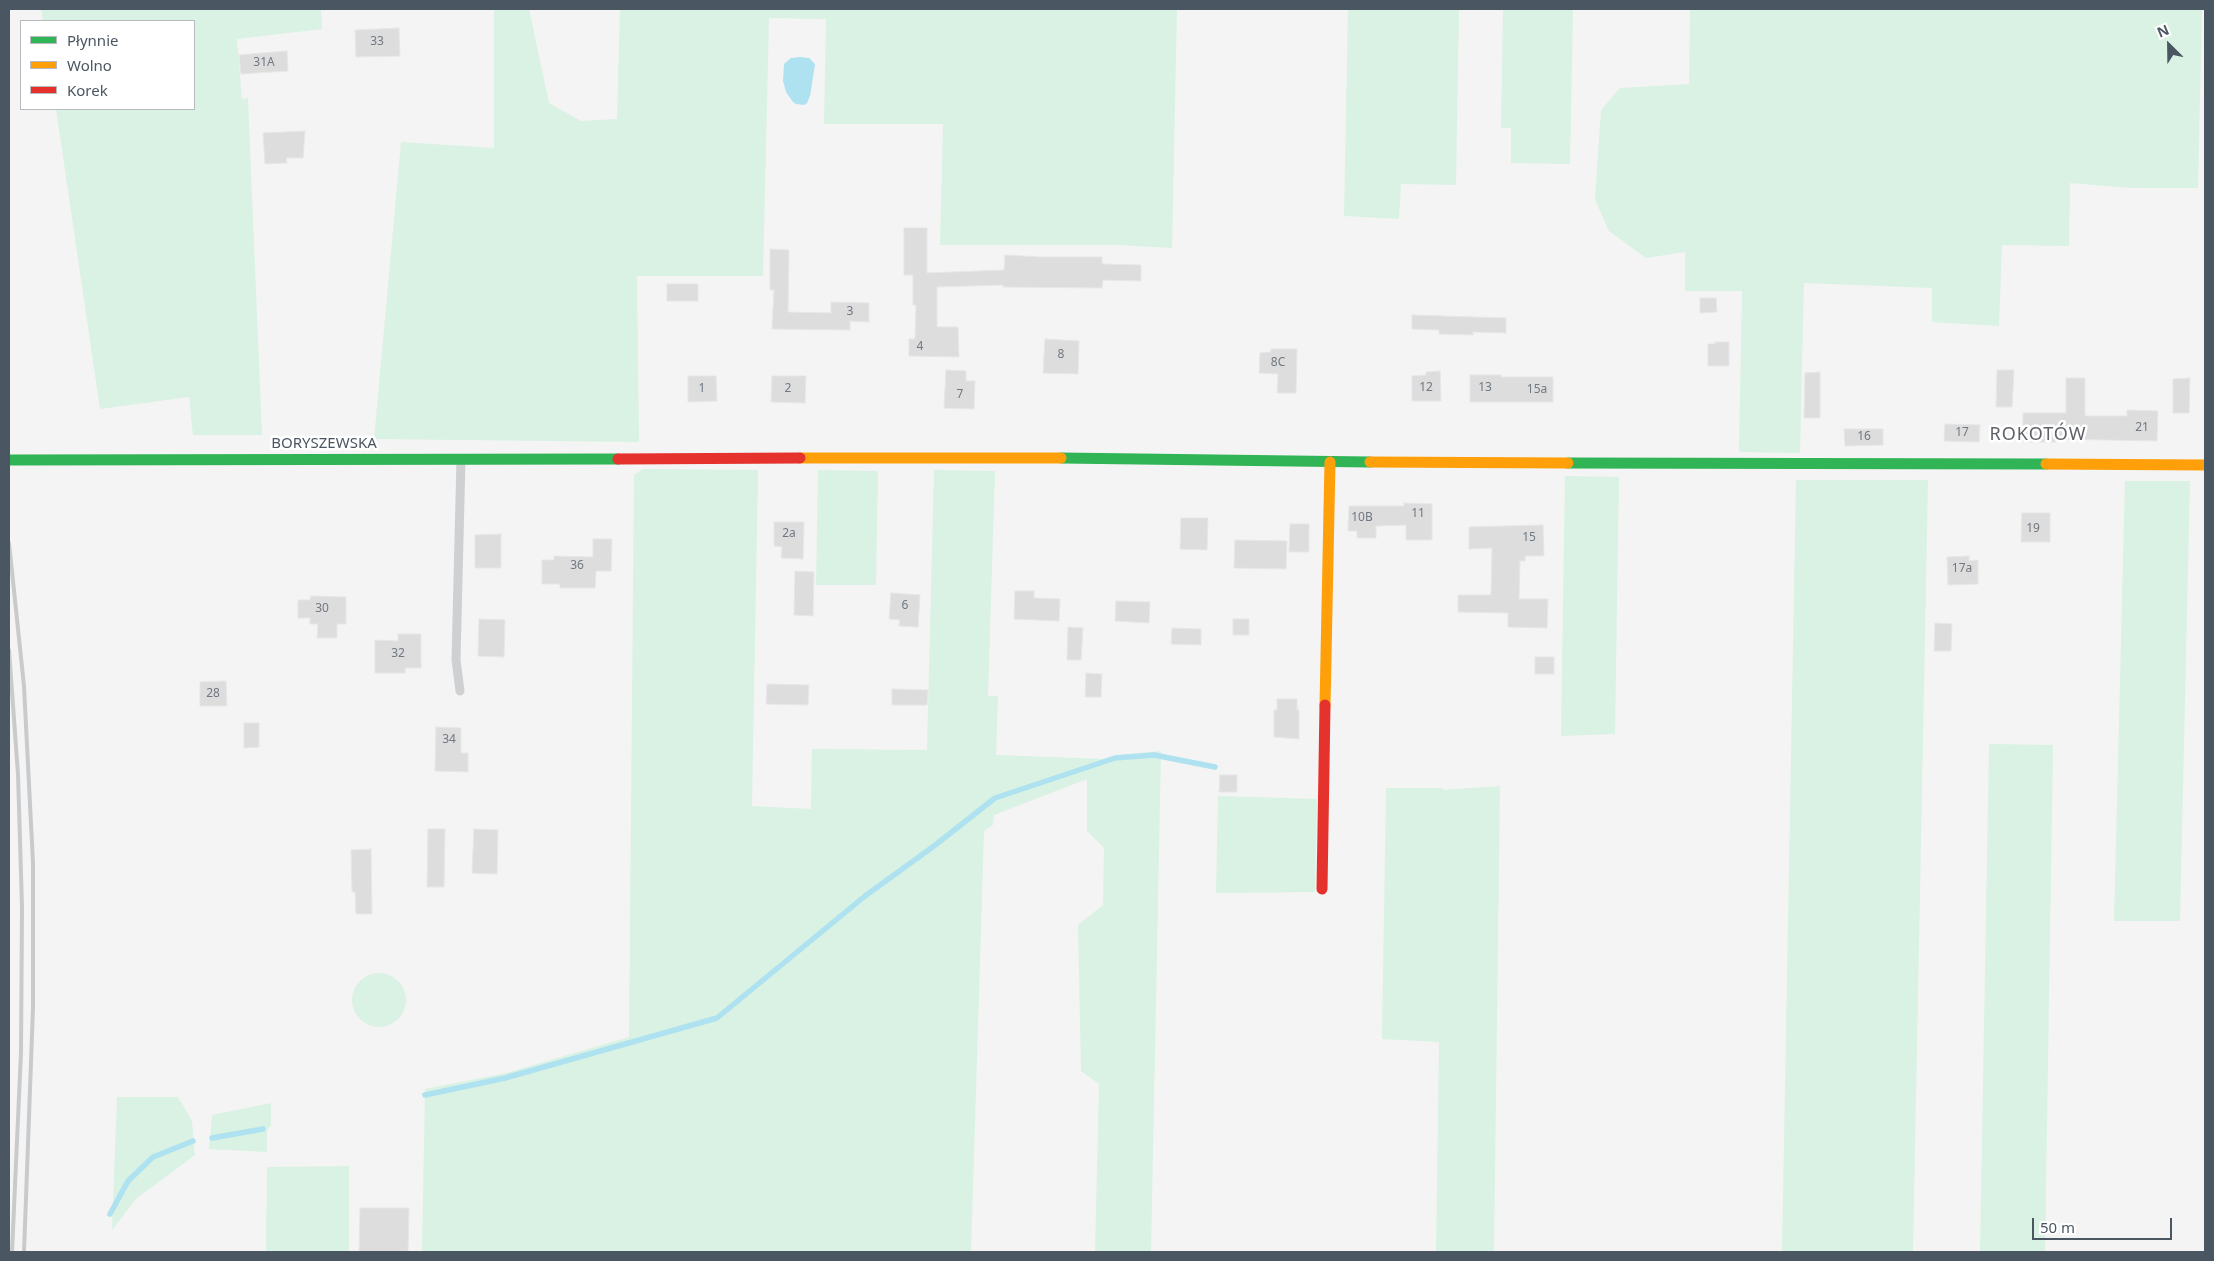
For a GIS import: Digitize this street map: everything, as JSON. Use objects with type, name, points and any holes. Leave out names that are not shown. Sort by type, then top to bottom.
[{"type":"street","name":"BORYSZEWSKA","points":[[9,460],[1038,458],[1330,462],[2205,465]]},
{"type":"street","points":[[1322,889],[1330,462]]},
{"type":"lane","points":[[460,691],[456,660],[461,459]]},
{"type":"green space","points":[[41,9],[321,9],[322,29],[237,39],[242,99],[248,98],[262,435],[193,435],[189,397],[100,409],[56,110],[195,110],[195,20],[43,20]]},
{"type":"green space","points":[[494,9],[529,9],[549,103],[581,121],[617,119],[620,9],[1177,9],[1172,248],[1117,245],[940,245],[943,124],[824,124],[826,19],[769,18],[763,276],[637,276],[639,442],[374,439],[401,142],[494,148]]},
{"type":"green space","points":[[1348,9],[1459,9],[1456,185],[1401,184],[1399,219],[1344,216]]},
{"type":"green space","points":[[1503,9],[1573,9],[1570,164],[1511,163],[1511,128],[1501,128]]},
{"type":"green space","points":[[1690,9],[2202,9],[2198,188],[2132,188],[2070,183],[2069,246],[2002,245],[1999,326],[1932,322],[1932,288],[1804,283],[1800,453],[1739,452],[1742,291],[1685,291],[1685,252],[1646,258],[1609,231],[1595,200],[1601,110],[1620,88],[1689,84]]},
{"type":"green space","points":[[643,469],[758,470],[752,806],[811,809],[812,749],[927,750],[934,470],[995,471],[988,696],[998,696],[996,755],[1106,759],[1115,755],[1161,751],[1151,1252],[1095,1252],[1099,1084],[1081,1071],[1078,925],[1103,905],[1104,848],[1087,831],[1087,779],[994,815],[993,825],[984,831],[971,1252],[422,1252],[425,1089],[506,1073],[629,1037],[634,475]]},
{"type":"green space","points":[[818,470],[878,471],[876,585],[816,585]]},
{"type":"green space","points":[[1565,476],[1619,477],[1615,734],[1561,736]]},
{"type":"green space","points":[[1796,480],[1928,480],[1913,1252],[1782,1252]]},
{"type":"green space","points":[[2125,481],[2190,481],[2180,921],[2114,921]]},
{"type":"green space","points":[[1989,744],[2053,745],[2045,1252],[1980,1252]]},
{"type":"green space","points":[[1500,786],[1494,1252],[1436,1252],[1439,1042],[1382,1039],[1386,788],[1443,788],[1443,790]]},
{"type":"green space","points":[[1218,796],[1317,799],[1315,892],[1216,893]]},
{"type":"green space","points":[[379,973],[389,975],[398,981],[404,990],[406,1000],[404,1010],[398,1019],[389,1025],[379,1027],[369,1025],[360,1019],[354,1010],[352,1000],[354,990],[360,981],[369,975]]},
{"type":"green space","points":[[117,1097],[178,1097],[192,1121],[195,1155],[137,1198],[112,1230]]},
{"type":"green space","points":[[271,1103],[271,1126],[267,1130],[267,1152],[209,1149],[212,1115]]},
{"type":"green space","points":[[349,1166],[349,1252],[266,1252],[267,1167]]},
{"type":"water","points":[[791,58],[809,58],[815,64],[810,96],[804,105],[793,102],[786,92],[783,81],[784,64]]},
{"type":"building","points":[[399,28],[400,56],[356,57],[355,30]]},
{"type":"building","points":[[287,51],[288,71],[241,74],[239,55]]},
{"type":"building","points":[[305,131],[303,158],[286,158],[287,163],[265,164],[263,133]]},
{"type":"building","points":[[904,228],[927,228],[927,273],[1004,270],[1005,255],[1102,257],[1102,264],[1141,265],[1141,281],[1103,280],[1102,288],[1003,287],[1003,285],[937,287],[937,327],[958,327],[959,357],[909,356],[909,339],[915,339],[916,305],[913,305],[913,275],[904,275]]},
{"type":"building","points":[[770,249],[789,250],[788,312],[831,313],[831,302],[869,303],[869,322],[850,321],[850,330],[772,329],[774,290],[770,290]]},
{"type":"building","points":[[667,284],[698,284],[698,301],[667,301]]},
{"type":"building","points":[[1700,298],[1716,298],[1717,312],[1700,313]]},
{"type":"building","points":[[1412,315],[1506,318],[1506,333],[1473,332],[1473,335],[1439,334],[1439,330],[1412,329]]},
{"type":"building","points":[[1045,339],[1079,341],[1078,374],[1043,373]]},
{"type":"building","points":[[1715,342],[1729,342],[1729,366],[1708,366],[1708,344],[1715,344]]},
{"type":"building","points":[[1271,349],[1297,349],[1296,393],[1277,393],[1278,374],[1259,373],[1260,353],[1271,352]]},
{"type":"building","points":[[946,370],[966,371],[966,381],[975,381],[974,409],[944,408]]},
{"type":"building","points":[[1997,370],[2014,370],[2012,407],[1996,407]]},
{"type":"building","points":[[1440,371],[1441,401],[1412,401],[1412,376]]},
{"type":"building","points":[[1820,372],[1820,418],[1804,418],[1805,373]]},
{"type":"building","points":[[1470,375],[1553,377],[1553,402],[1470,402]]},
{"type":"building","points":[[688,376],[716,376],[717,401],[688,402]]},
{"type":"building","points":[[772,376],[806,376],[805,403],[771,402]]},
{"type":"building","points":[[2066,378],[2085,378],[2085,416],[2127,416],[2127,410],[2158,411],[2157,441],[2056,439],[2056,442],[2023,442],[2023,413],[2066,413]]},
{"type":"building","points":[[2190,378],[2189,413],[2173,413],[2173,379]]},
{"type":"building","points":[[1945,424],[1980,425],[1979,442],[1944,441]]},
{"type":"building","points":[[1844,429],[1883,429],[1883,445],[1845,446]]},
{"type":"building","points":[[1404,503],[1432,504],[1432,540],[1406,540],[1406,525],[1376,526],[1376,538],[1357,538],[1357,531],[1348,531],[1349,506],[1404,506]]},
{"type":"building","points":[[2022,513],[2050,513],[2050,542],[2021,542]]},
{"type":"building","points":[[1181,518],[1208,518],[1207,550],[1180,549]]},
{"type":"building","points":[[774,522],[804,522],[803,559],[781,558],[782,547],[774,546]]},
{"type":"building","points":[[1290,524],[1309,524],[1309,552],[1289,552]]},
{"type":"building","points":[[1543,525],[1544,556],[1525,556],[1525,561],[1520,561],[1519,599],[1548,599],[1547,628],[1508,627],[1508,613],[1458,612],[1458,595],[1491,595],[1492,548],[1469,549],[1469,527]]},
{"type":"building","points":[[501,534],[501,568],[475,568],[475,535]]},
{"type":"building","points":[[593,539],[612,539],[611,571],[596,571],[595,588],[560,588],[560,584],[542,584],[542,560],[554,560],[554,556],[593,557]]},
{"type":"building","points":[[1235,540],[1287,541],[1286,569],[1234,568]]},
{"type":"building","points":[[1969,556],[1969,561],[1978,560],[1978,584],[1948,585],[1947,557]]},
{"type":"building","points":[[795,571],[814,572],[813,616],[794,615]]},
{"type":"building","points":[[1015,591],[1034,591],[1034,598],[1060,599],[1059,621],[1014,619]]},
{"type":"building","points":[[891,593],[920,595],[918,627],[899,626],[900,620],[889,619]]},
{"type":"building","points":[[311,596],[346,597],[346,624],[337,624],[337,638],[317,638],[318,624],[310,624],[310,618],[298,618],[298,600],[310,600]]},
{"type":"building","points":[[1116,601],[1150,602],[1149,623],[1115,621]]},
{"type":"building","points":[[479,619],[505,620],[504,657],[478,656]]},
{"type":"building","points":[[1233,619],[1249,619],[1249,635],[1233,635]]},
{"type":"building","points":[[1935,623],[1952,624],[1951,651],[1934,651]]},
{"type":"building","points":[[1068,627],[1083,628],[1081,660],[1067,660]]},
{"type":"building","points":[[1172,628],[1201,629],[1201,645],[1171,644]]},
{"type":"building","points":[[398,634],[421,634],[421,668],[405,668],[405,673],[375,673],[375,640],[398,641]]},
{"type":"building","points":[[1535,657],[1554,657],[1554,674],[1535,674]]},
{"type":"building","points":[[1086,673],[1102,674],[1101,697],[1085,697]]},
{"type":"building","points":[[226,681],[227,706],[200,706],[200,682]]},
{"type":"building","points":[[767,684],[809,685],[808,705],[766,704]]},
{"type":"building","points":[[892,689],[928,690],[927,705],[892,705]]},
{"type":"building","points":[[1277,699],[1297,699],[1299,739],[1274,737],[1274,710],[1277,710]]},
{"type":"building","points":[[244,723],[259,723],[259,747],[244,748]]},
{"type":"building","points":[[436,727],[461,728],[461,753],[468,753],[468,772],[435,771]]},
{"type":"building","points":[[1220,775],[1237,775],[1237,792],[1219,792]]},
{"type":"building","points":[[428,829],[445,829],[444,887],[427,887]]},
{"type":"building","points":[[474,829],[498,830],[497,874],[472,873]]},
{"type":"building","points":[[371,849],[372,914],[356,914],[355,892],[352,892],[351,850]]},
{"type":"building","points":[[360,1208],[409,1208],[408,1252],[359,1252]]},
{"type":"waterway","points":[[425,1095],[505,1078],[717,1018],[865,896],[934,846],[995,798],[1115,758],[1154,755],[1215,767]]},
{"type":"waterway","points":[[212,1138],[263,1129]]},
{"type":"waterway","points":[[110,1214],[128,1181],[153,1157],[193,1141]]},
{"type":"railway","points":[[9,543],[24,686],[33,863],[33,1008],[24,1252]]},
{"type":"railway","points":[[9,650],[18,774],[22,907],[21,1052],[12,1252]]},
{"type":"traffic: fast","points":[[1061,458],[1370,462]]},
{"type":"traffic: fast","points":[[9,460],[618,459]]},
{"type":"traffic: fast","points":[[1568,463],[2046,464]]},
{"type":"traffic: slow","points":[[800,458],[1061,458]]},
{"type":"traffic: slow","points":[[1325,705],[1330,462]]},
{"type":"traffic: slow","points":[[1370,462],[1568,463]]},
{"type":"traffic: slow","points":[[2046,464],[2205,465]]},
{"type":"traffic: jam","points":[[618,459],[800,458]]},
{"type":"traffic: jam","points":[[1322,889],[1325,705]]},
{"type":"district","name":"ROKOTÓW","points":[[2038,435]]}]
